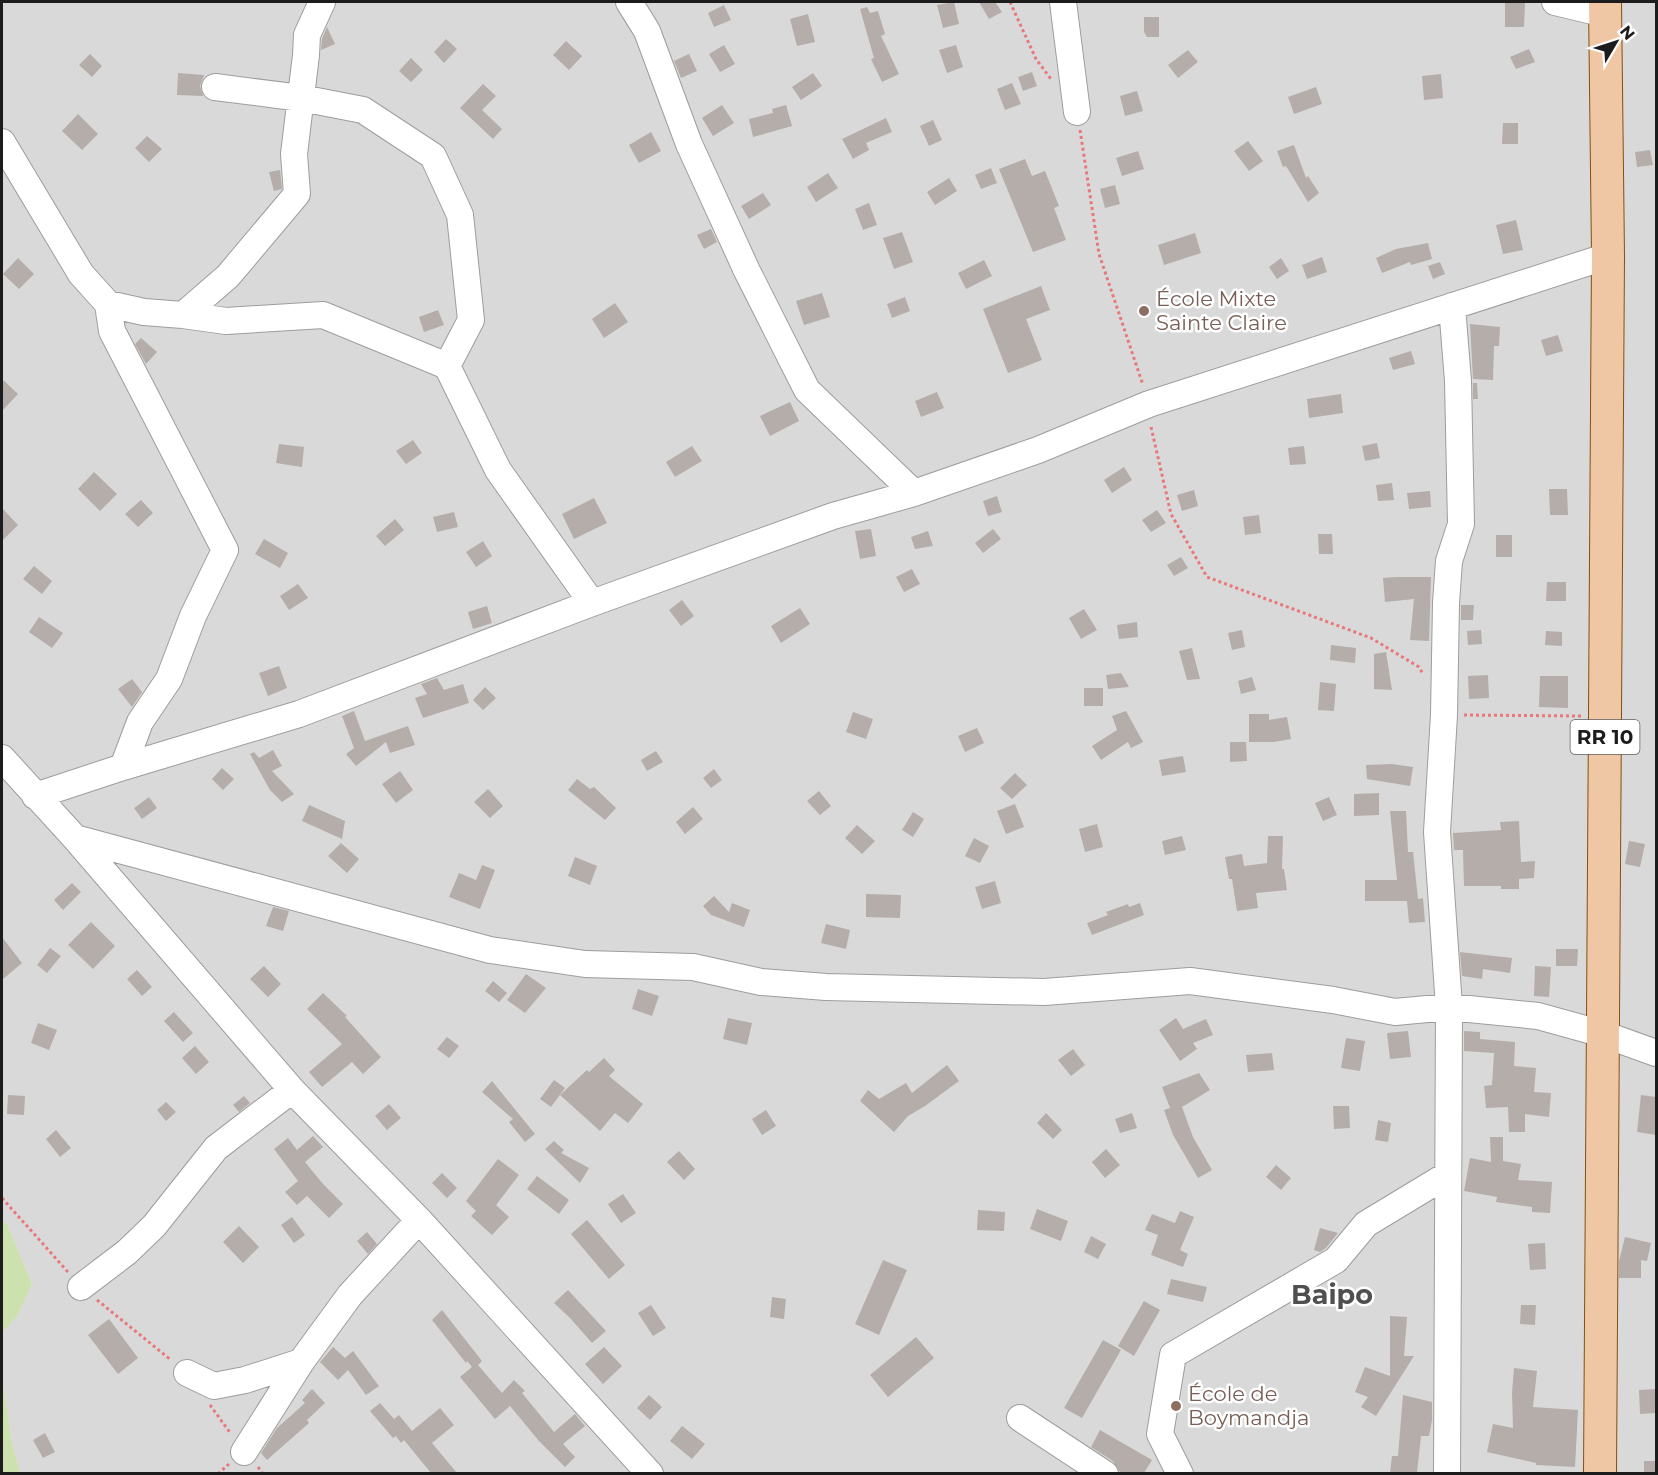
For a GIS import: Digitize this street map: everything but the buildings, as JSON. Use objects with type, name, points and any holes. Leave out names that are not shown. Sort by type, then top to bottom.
[{"type":"main road","name":"RR 10","points":[[1600,1473],[1608,256],[1605,8]]},
{"type":"street","points":[[183,315],[228,276],[297,194],[294,154],[307,35],[322,2]]},
{"type":"street","points":[[629,2],[647,31],[690,144],[747,271],[807,390],[914,493]]},
{"type":"street","points":[[1063,2],[1077,111]]},
{"type":"street","points":[[1555,2],[1605,8]]},
{"type":"street","points":[[215,87],[301,98],[363,110],[433,156],[460,215],[471,320],[447,366]]},
{"type":"street","points":[[2,142],[81,274],[108,304],[112,331],[225,550],[193,616],[170,679],[140,722],[123,767]]},
{"type":"street","points":[[36,796],[123,767],[300,714],[592,603],[833,516],[914,493],[1038,450],[1149,404],[1608,256]]},
{"type":"street","points":[[108,304],[144,312],[226,321],[323,315],[447,366],[498,470],[592,603]]},
{"type":"street","points":[[1447,1473],[1449,1007],[1437,832],[1444,715],[1449,561],[1461,524],[1458,381],[1452,306]]},
{"type":"street","points":[[2,758],[75,838],[292,1090],[419,1220],[650,1473]]},
{"type":"street","points":[[75,838],[490,950],[585,964],[693,966],[761,982],[826,987],[1044,992],[1190,981],[1333,1000],[1395,1012],[1449,1007],[1538,1016],[1603,1034],[1656,1053]]},
{"type":"street","points":[[81,1287],[127,1252],[154,1226],[216,1148],[292,1090]]},
{"type":"street","points":[[1180,1473],[1160,1434],[1173,1356],[1336,1260],[1366,1224],[1448,1175]]},
{"type":"street","points":[[244,1452],[301,1362],[350,1295],[419,1220]]},
{"type":"street","points":[[187,1373],[214,1386],[245,1380],[301,1362]]},
{"type":"street","points":[[1020,1418],[1105,1473]]},
{"type":"path","points":[[1010,2],[1036,59],[1077,111],[1099,255],[1149,404],[1151,436],[1171,514],[1207,578],[1371,638],[1419,667],[1424,676]]},
{"type":"path","points":[[1444,715],[1605,716]]},
{"type":"path","points":[[2,1198],[81,1287],[187,1373],[244,1452],[263,1473]]},
{"type":"shaded area","points":[[2,2],[1656,2],[1656,1473],[20,1473],[12,1444],[2,1377],[2,1333],[18,1315],[32,1284],[7,1224],[2,1220]]},
{"type":"green space","points":[[2,1220],[7,1224],[32,1284],[18,1315],[2,1333]]},
{"type":"green space","points":[[2,1377],[12,1444],[20,1473],[2,1473]]},
{"type":"place","name":"École Mixte Sainte Claire","points":[[1144,311]]},
{"type":"place","name":"École de Boymandja","points":[[1176,1406]]},
{"type":"district","name":"Baipo","points":[[1332,1295]]}]
